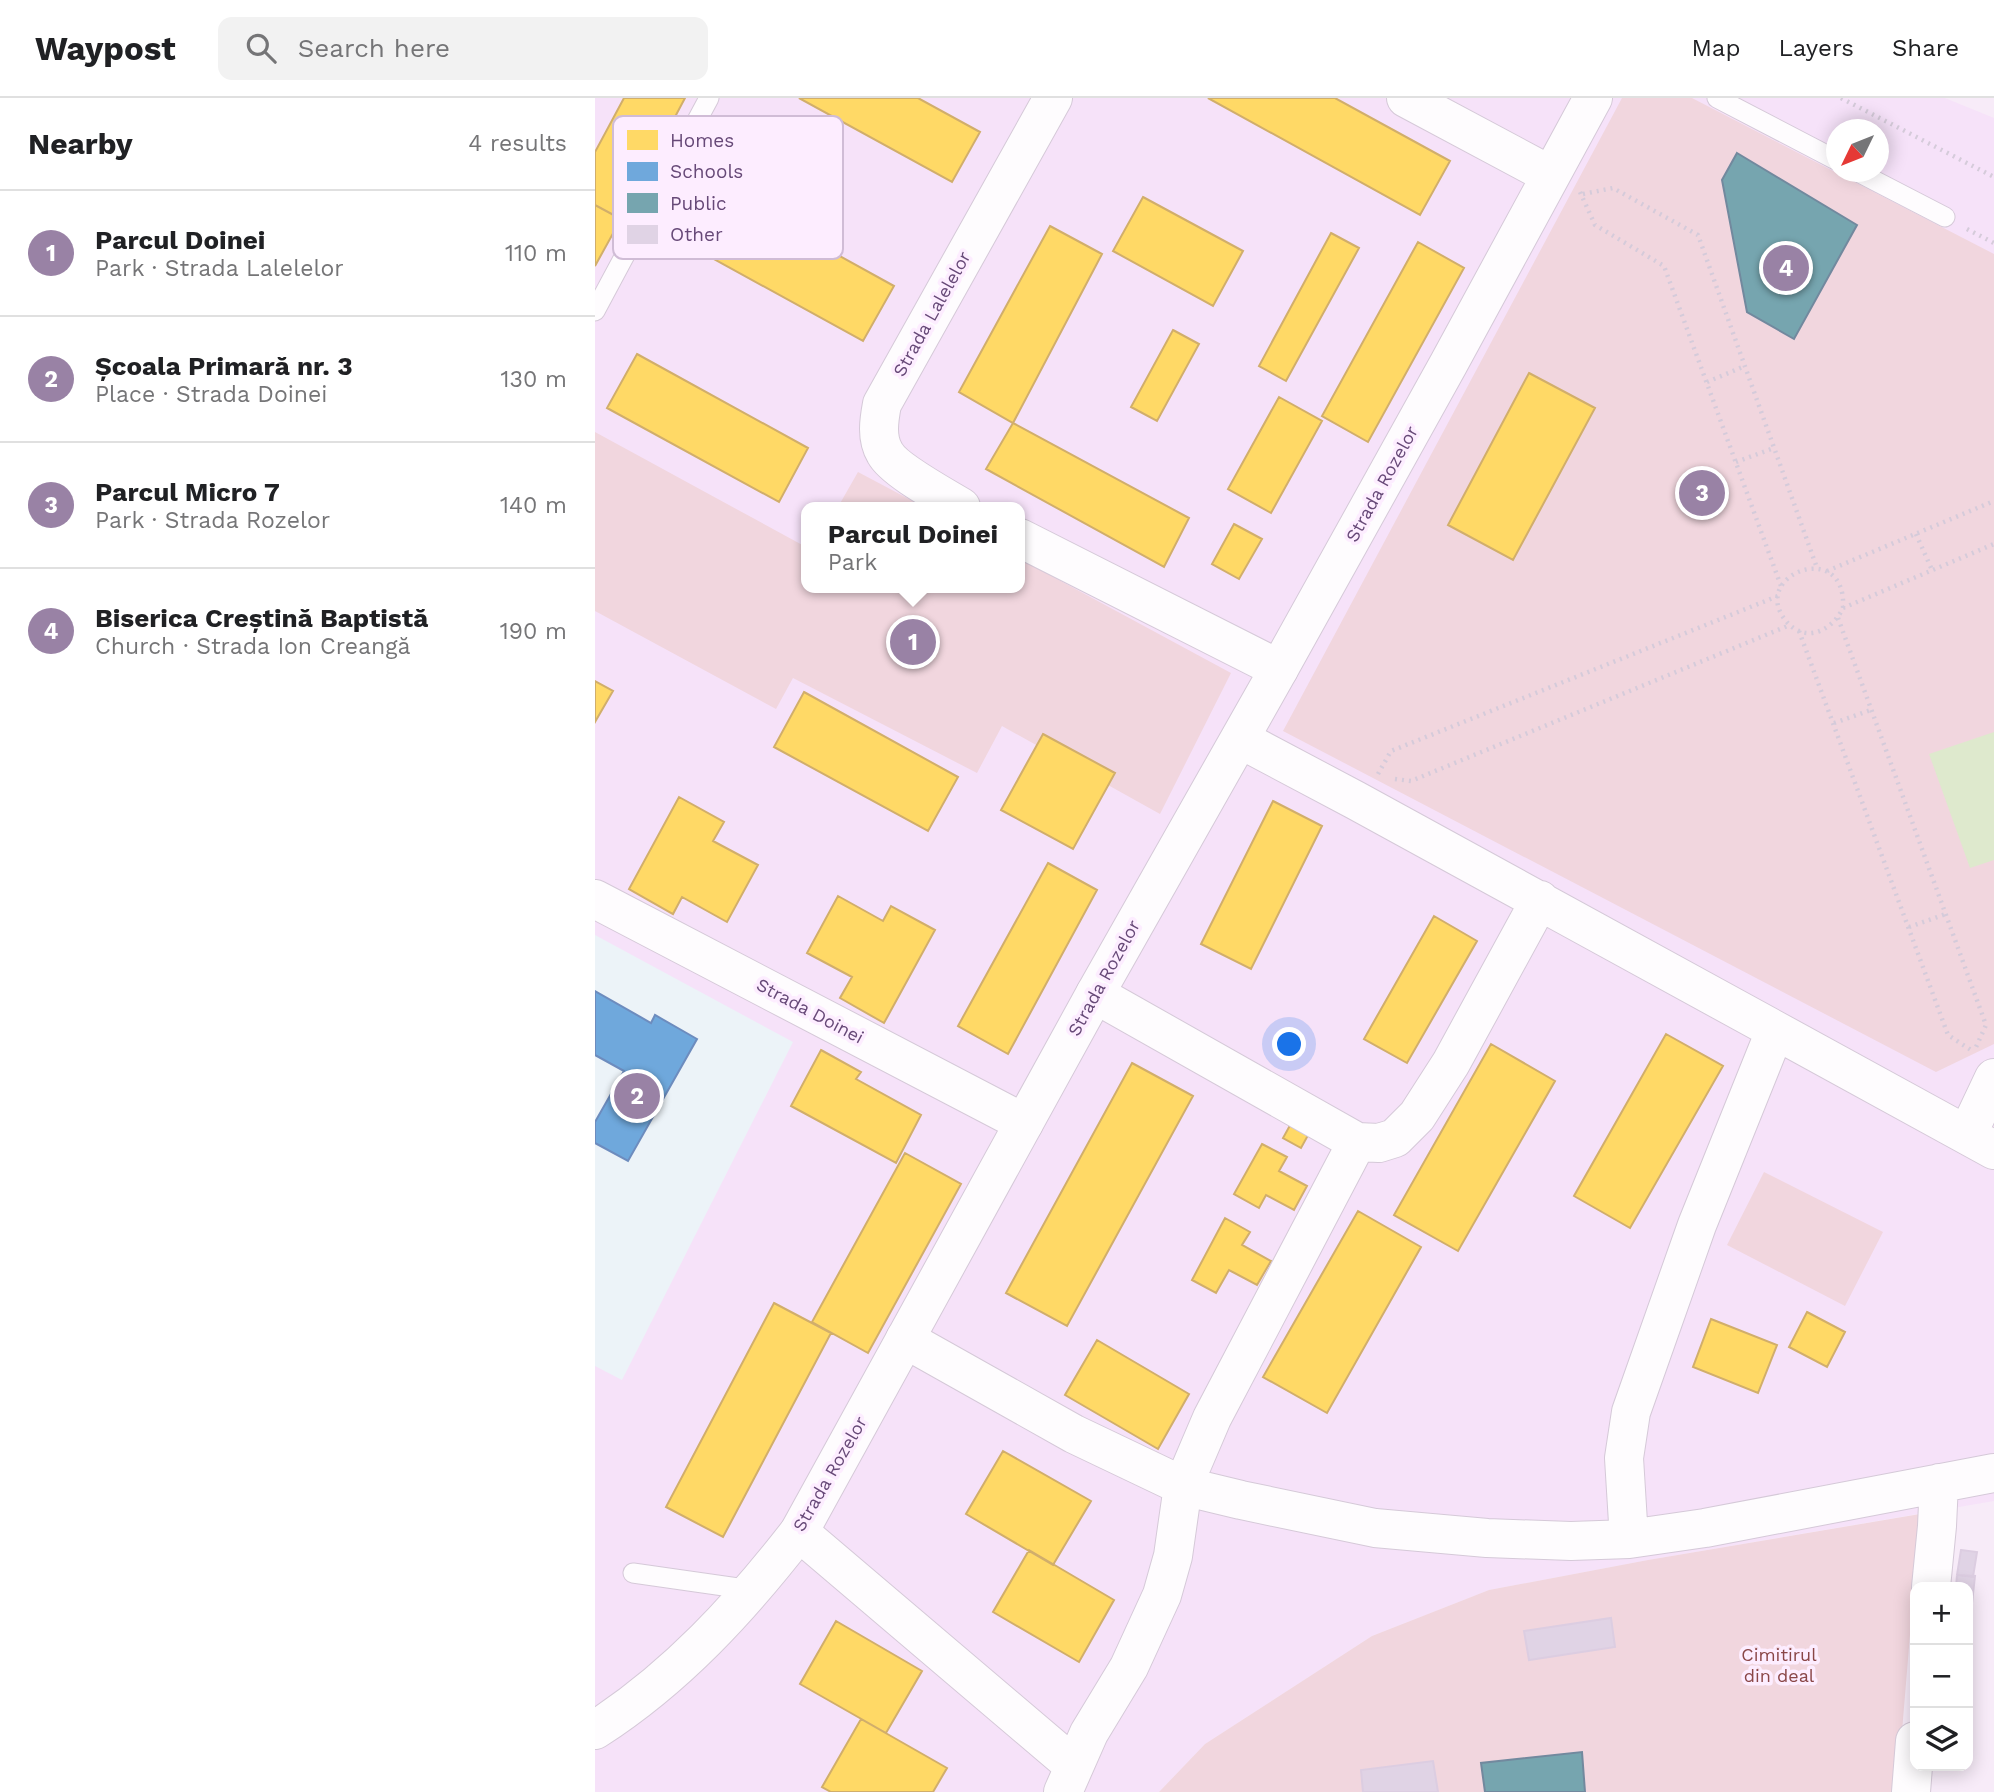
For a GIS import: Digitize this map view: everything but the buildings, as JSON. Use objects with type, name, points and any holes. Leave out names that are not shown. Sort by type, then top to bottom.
[{"type":"street","name":"Strada Lalelelor","points":[[953,502],[911,477],[885,454],[878,428],[882,404],[1053,98]]},
{"type":"street","points":[[1406,98],[1550,175]]},
{"type":"street","name":"Strada Rozelor","points":[[595,1730],[661,1681],[723,1623],[799,1532],[1095,994],[1449,363],[1593,98]]},
{"type":"street","points":[[1025,541],[1279,669]]},
{"type":"street","points":[[1240,739],[1980,1143],[1994,1078]]},
{"type":"street","name":"Strada Doinei","points":[[595,900],[1024,1123]]},
{"type":"street","points":[[1095,994],[1357,1142],[1379,1143],[1395,1138],[1417,1116],[1451,1063],[1539,900]]},
{"type":"street","points":[[1629,1539],[1624,1458],[1631,1412],[1697,1225],[1775,1031]]},
{"type":"street","points":[[799,1532],[1068,1779],[1103,1707],[1129,1667],[1162,1595],[1173,1556],[1183,1486],[1212,1418],[1357,1142]]},
{"type":"street","points":[[905,1339],[1074,1434],[1183,1486],[1375,1528],[1487,1538],[1571,1541],[1629,1539],[1705,1528],[1994,1473]]},
{"type":"street","points":[[1932,1582],[1939,1483]]},
{"type":"street","points":[[1911,1792],[1913,1771]]},
{"type":"lane","points":[[699,116],[709,98]]},
{"type":"lane","points":[[1717,98],[1826,155]]},
{"type":"lane","points":[[1877,182],[1945,217]]},
{"type":"lane","points":[[595,311],[623,259]]},
{"type":"lane","points":[[632,1573],[753,1590]]},
{"type":"path","points":[[1841,98],[1994,177]]},
{"type":"path","points":[[1781,586],[1664,266],[1595,225],[1583,194],[1612,188],[1698,235],[1817,568]]},
{"type":"path","points":[[1707,382],[1745,366]]},
{"type":"path","points":[[1736,462],[1773,448]]},
{"type":"path","points":[[1826,571],[1994,501]]},
{"type":"path","points":[[1916,534],[1932,570]]},
{"type":"path","points":[[1843,608],[1994,544]]},
{"type":"path","points":[[1817,568],[1835,578],[1843,597],[1843,608],[1831,626],[1810,633],[1799,631],[1790,625],[1778,607],[1778,596],[1781,586],[1796,571],[1817,568]]},
{"type":"path","points":[[1778,596],[1391,751],[1377,777],[1411,781],[1790,625]]},
{"type":"path","points":[[1799,631],[1948,1035],[1974,1052],[1986,1025],[1838,618]]},
{"type":"path","points":[[1833,723],[1871,710]]},
{"type":"path","points":[[1909,927],[1946,914]]},
{"type":"shaded area","points":[[595,98],[1945,98],[1994,118],[1994,1501],[1489,1590],[1372,1636],[1205,1744],[1159,1792],[595,1792]]},
{"type":"shaded area","points":[[1994,732],[1994,860],[1970,868],[1929,754]]},
{"type":"shaded area","points":[[595,935],[793,1042],[622,1380],[595,1366]]},
{"type":"green space","points":[[1622,98],[1692,98],[1826,167],[1826,182],[1855,182],[1994,254],[1994,1044],[1936,1072],[1283,731]]},
{"type":"green space","points":[[595,432],[801,544],[801,593],[1025,593],[1025,562],[1231,673],[1160,814],[1002,726],[977,773],[793,678],[776,709],[595,611]]},
{"type":"green space","points":[[858,472],[915,502],[841,502]]},
{"type":"green space","points":[[1764,1172],[1883,1232],[1845,1306],[1727,1245]]},
{"type":"green space","name":"Cimitirul din deal","points":[[1920,1514],[1914,1582],[1910,1582],[1910,1635],[1897,1792],[1159,1792],[1205,1744],[1372,1636],[1489,1590]]},
{"type":"place","name":"Biserica Creștină Baptistă","points":[[1786,268]]},
{"type":"place","name":"Parcul Micro 7","points":[[1702,493]]},
{"type":"place","name":"Parcul Doinei","points":[[913,642]]},
{"type":"place","name":"Școala Primară nr. 3","points":[[637,1096]]}]
